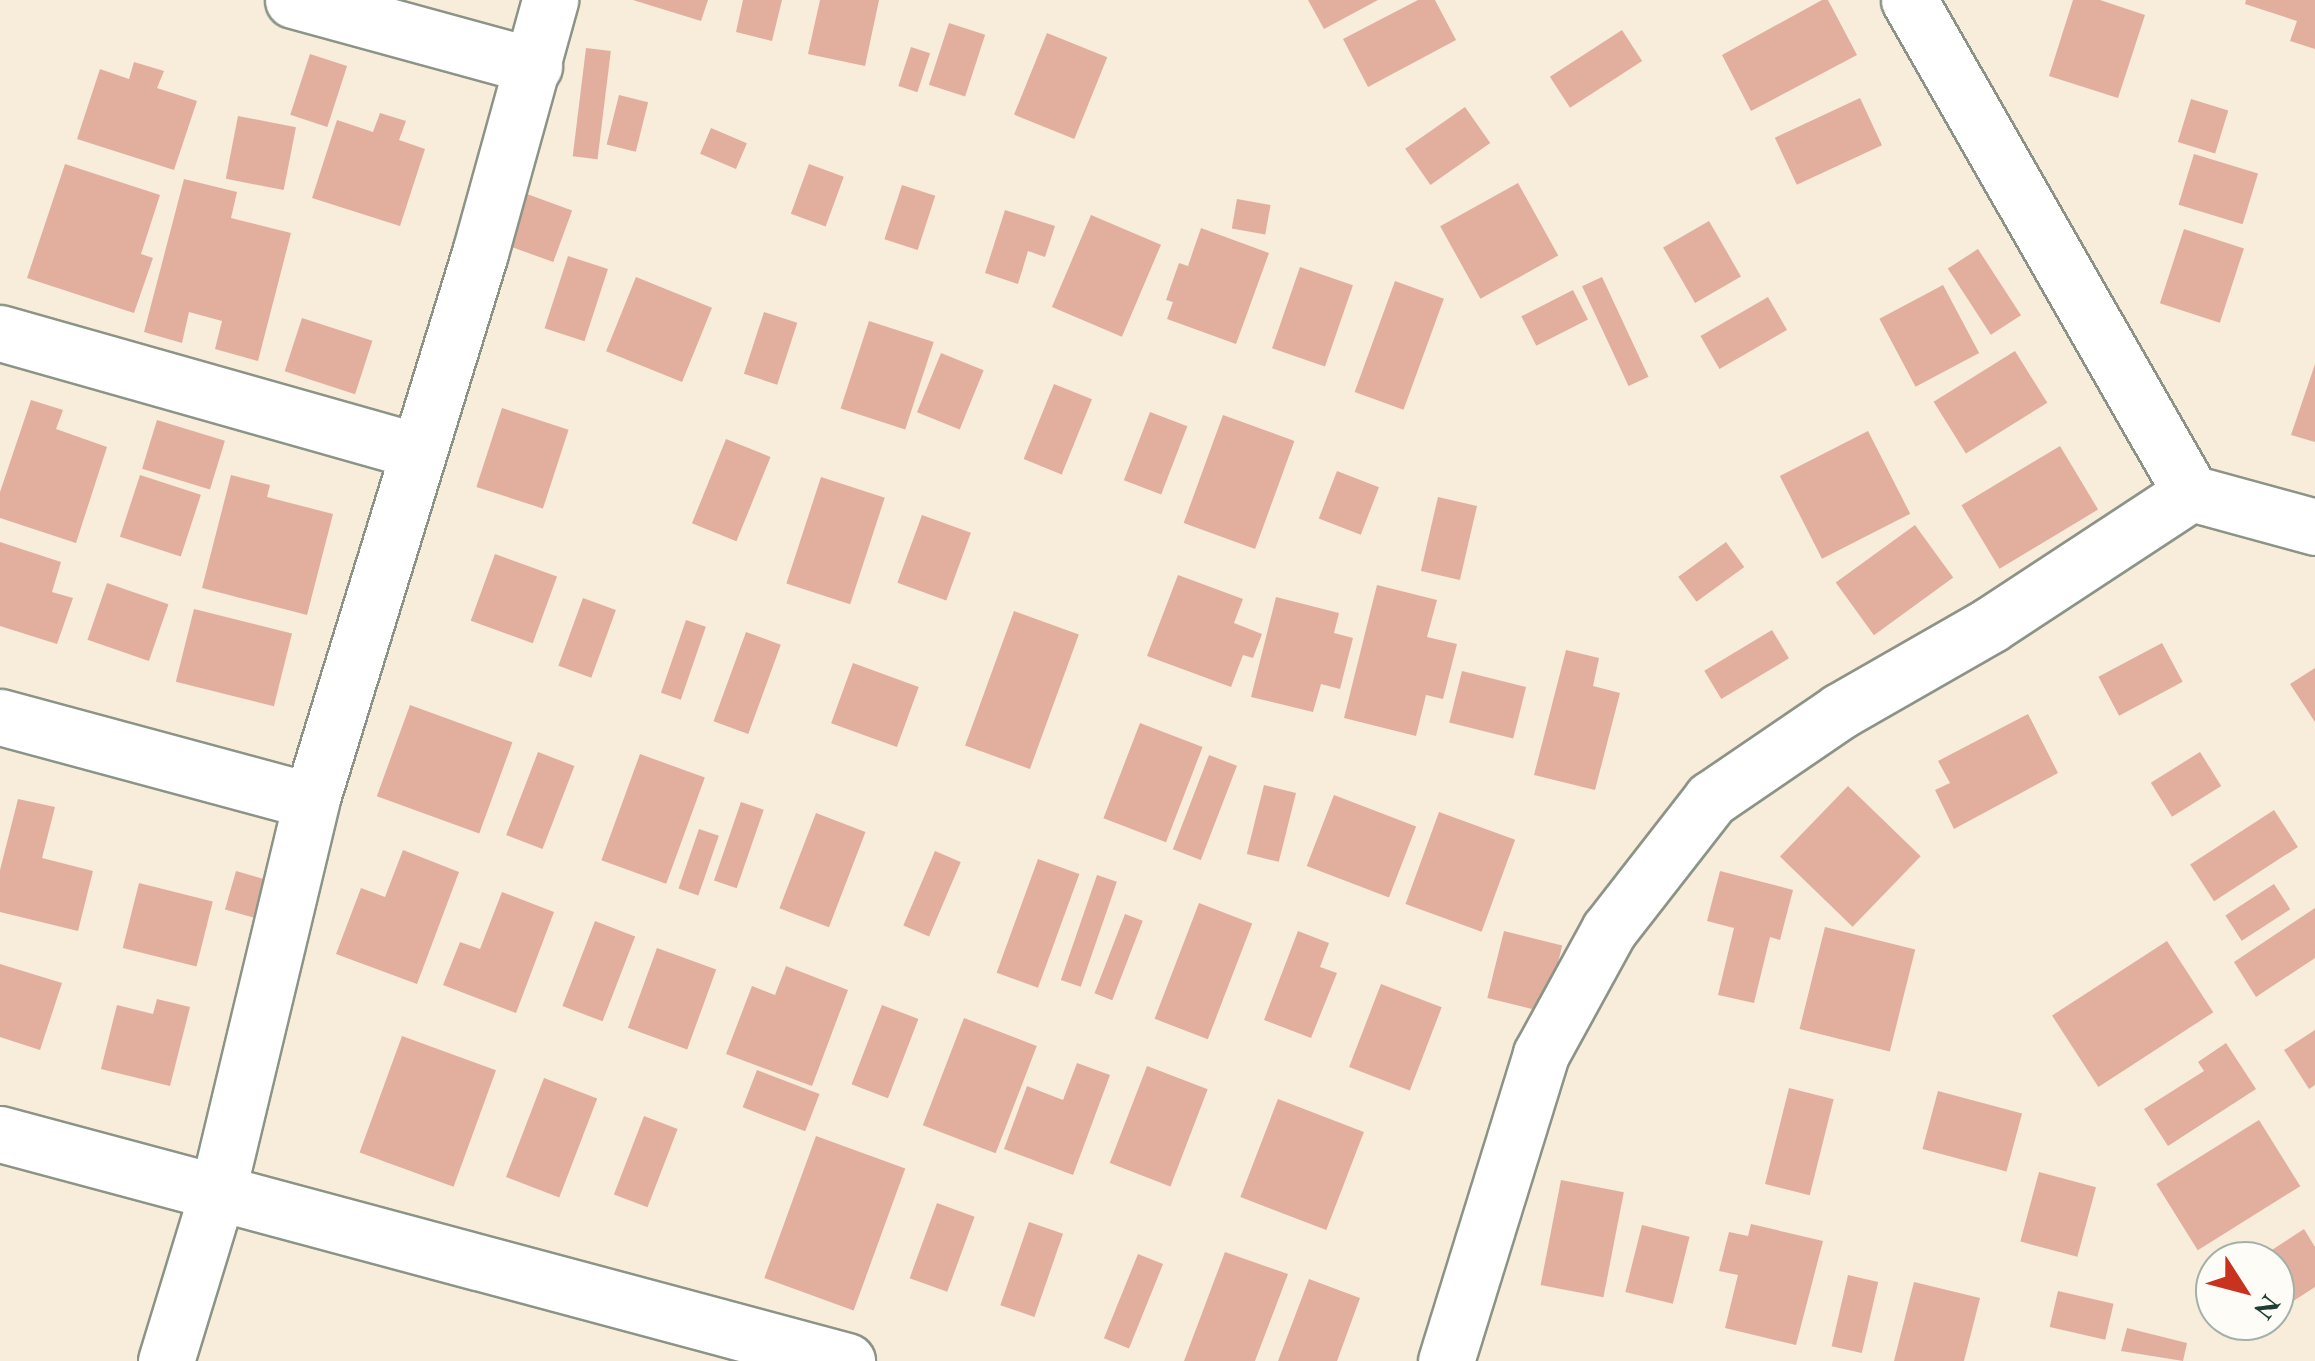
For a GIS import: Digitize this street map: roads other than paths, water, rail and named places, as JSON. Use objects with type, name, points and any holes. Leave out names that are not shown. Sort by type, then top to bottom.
[{"type":"street","points":[[293,0],[534,66]]},
{"type":"street","points":[[166,1361],[217,1194],[312,801],[534,66],[550,0]]},
{"type":"street","points":[[1908,0],[2191,493],[2315,527]]},
{"type":"street","points":[[0,333],[418,452]]},
{"type":"street","points":[[1446,1361],[1541,1054],[1609,930],[1711,798],[1840,710],[1990,624],[2191,493]]},
{"type":"street","points":[[0,717],[312,801]]},
{"type":"street","points":[[0,1134],[847,1361]]}]
